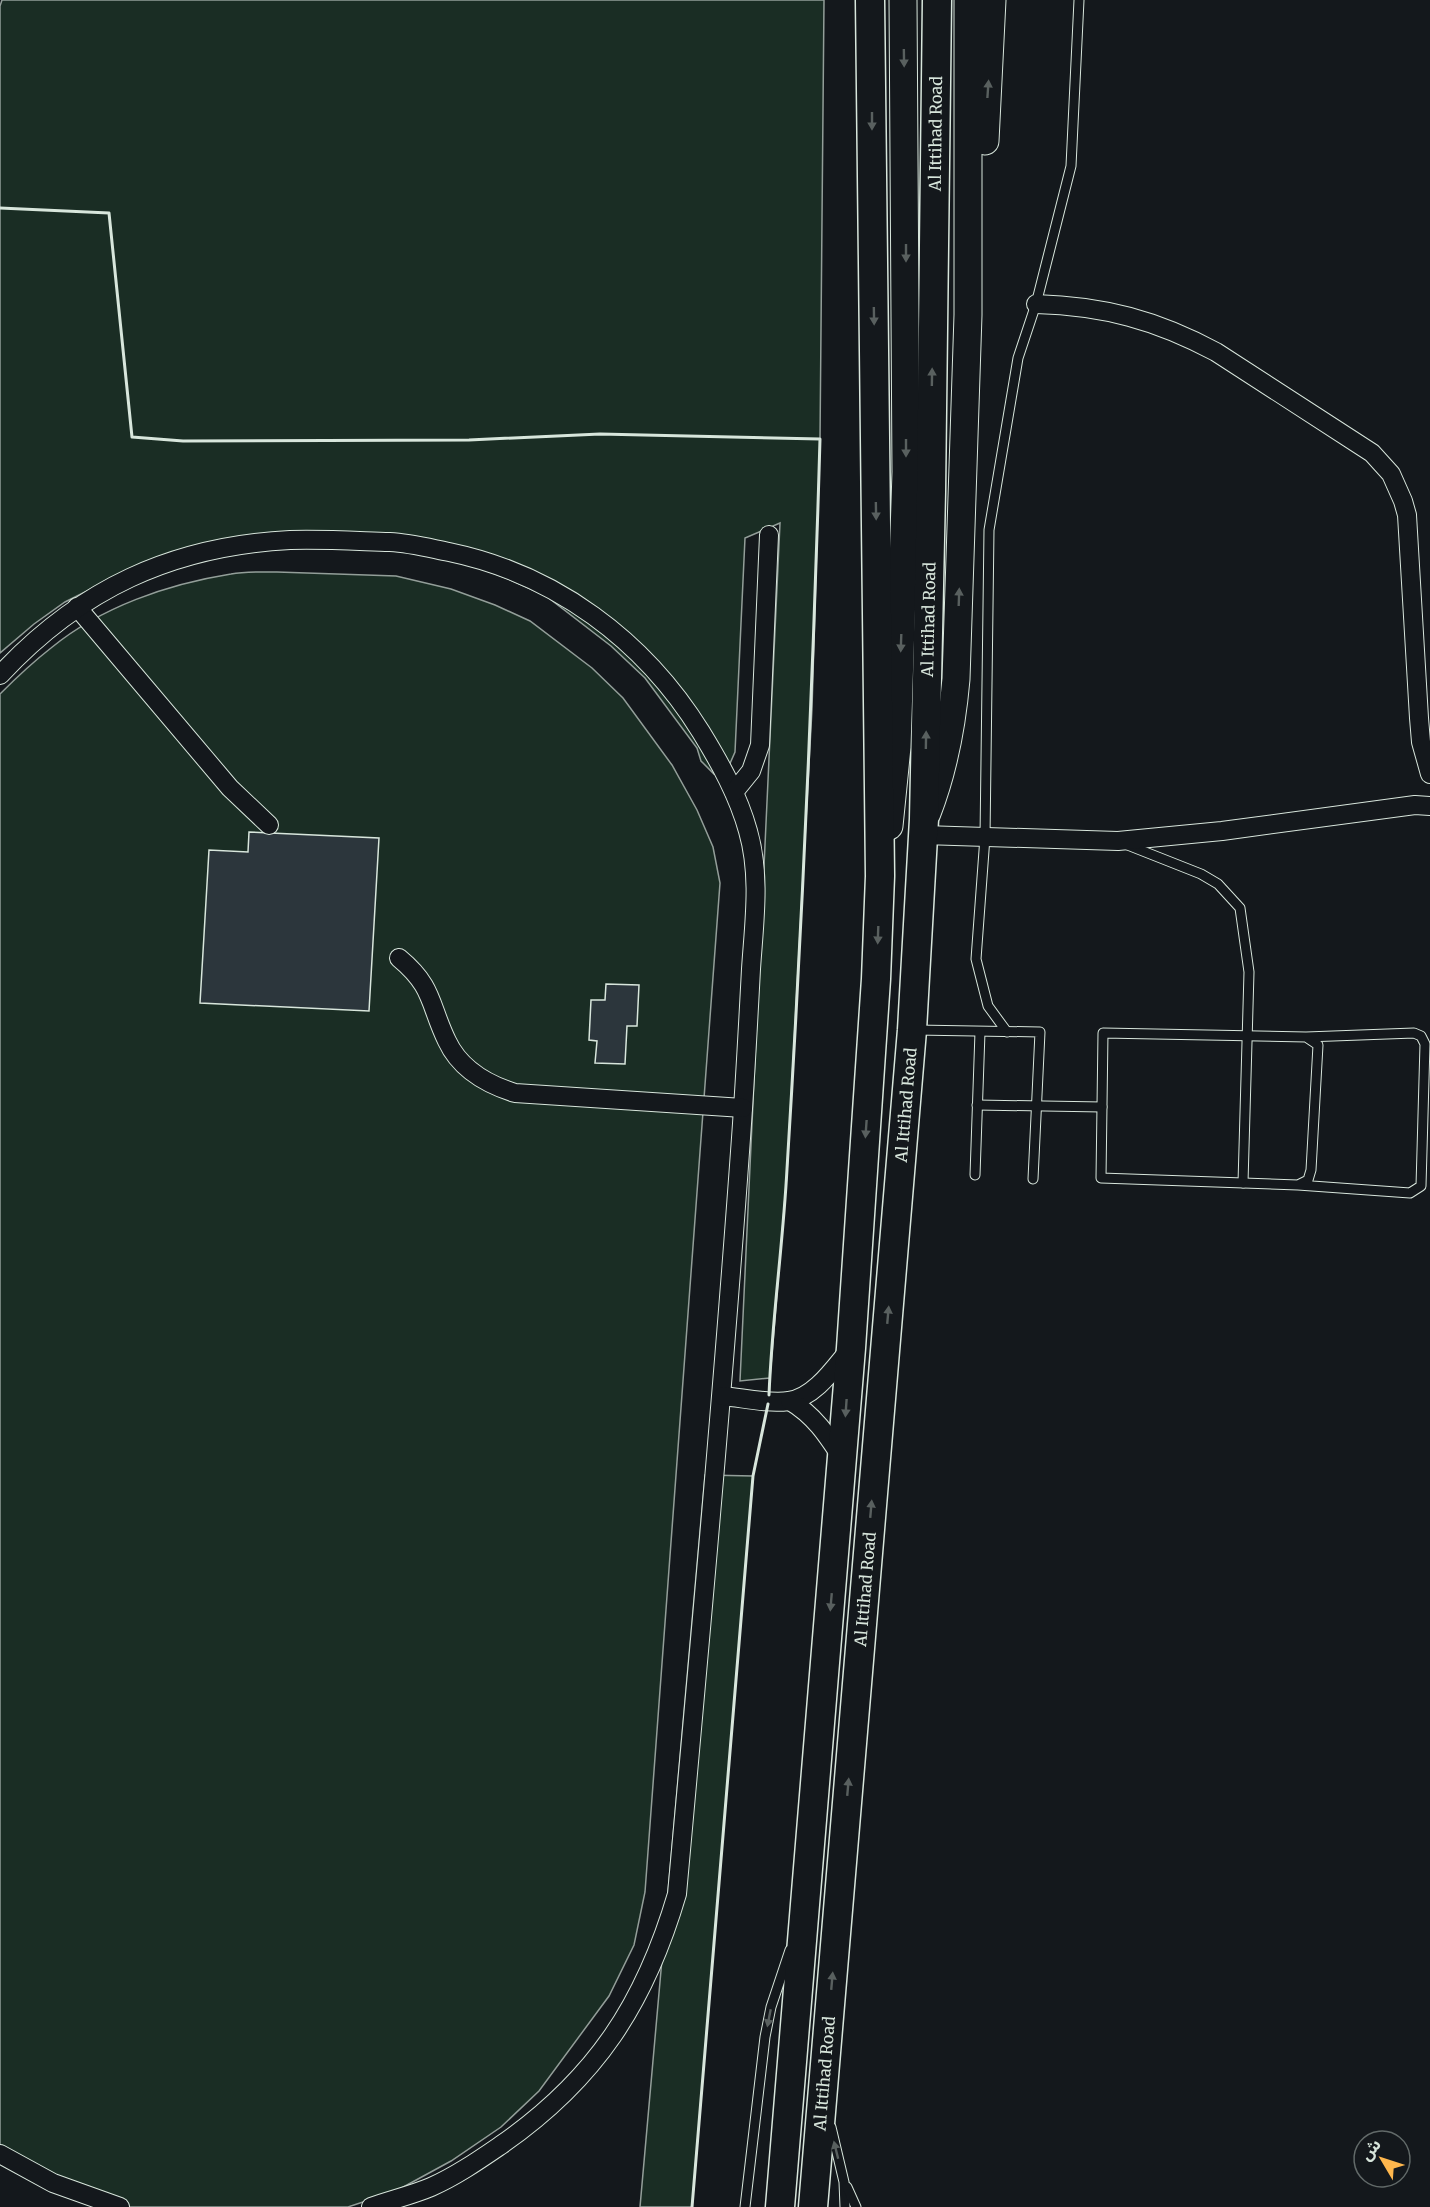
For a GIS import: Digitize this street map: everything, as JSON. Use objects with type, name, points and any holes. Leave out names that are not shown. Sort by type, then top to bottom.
[{"type":"highway","name":"Al Ittihad Road","points":[[780,2207],[851,1348],[876,979],[880,876],[870,0]]},
{"type":"highway","name":"Al Ittihad Road","points":[[813,2207],[912,1030],[923,827],[931,504],[937,0]]},
{"type":"main road","points":[[880,876],[888,832],[897,747],[906,472],[903,0]]},
{"type":"main road","points":[[923,827],[946,755],[953,717],[956,679],[968,315],[968,0]]},
{"type":"main road","points":[[968,315],[984,150],[992,0]]},
{"type":"street","points":[[1036,304],[1090,307],[1116,312],[1184,335],[1225,358],[1360,445],[1382,463],[1398,487],[1407,515],[1421,742],[1430,774]]},
{"type":"street","points":[[734,792],[751,771],[760,745],[769,535]]},
{"type":"street","points":[[0,675],[28,646],[77,607],[105,589],[159,564],[234,546],[291,540],[407,543],[472,557],[517,573],[555,591],[591,613],[627,641],[659,673],[688,711],[714,752],[734,792],[748,831],[757,871],[743,1108],[723,1396],[677,1894],[665,1936],[641,1991],[595,2061],[556,2102],[477,2162],[431,2187],[371,2207]]},
{"type":"street","points":[[77,607],[230,788],[269,825]]},
{"type":"street","points":[[923,827],[985,837],[1118,841],[1222,831],[1415,805],[1430,806]]},
{"type":"street","points":[[399,958],[416,972],[426,987],[447,1042],[465,1067],[490,1085],[515,1093],[743,1108]]},
{"type":"street","points":[[790,1401],[820,1383],[851,1348]]},
{"type":"street","points":[[723,1396],[790,1401],[801,1407],[819,1423],[842,1458]]},
{"type":"street","points":[[0,2154],[53,2183],[120,2207]]},
{"type":"lane","points":[[1006,1032],[988,1006],[976,959],[985,837],[989,530],[1018,358],[1036,304],[1071,166],[1079,0]]},
{"type":"lane","points":[[1118,841],[1209,879],[1218,884],[1240,908],[1249,972],[1243,1183]]},
{"type":"lane","points":[[912,1030],[1040,1032],[1033,1179]]},
{"type":"lane","points":[[975,1175],[980,1032]]},
{"type":"lane","points":[[1103,1033],[1247,1035],[1414,1033],[1421,1036],[1425,1044],[1421,1186],[1410,1193],[1298,1185],[1101,1178],[1103,1033]]},
{"type":"lane","points":[[1298,1185],[1308,1180],[1311,1170],[1318,1045],[1306,1036]]},
{"type":"lane","points":[[977,1105],[1102,1107]]},
{"type":"lane","points":[[745,2207],[765,2037],[771,2007],[790,1950],[804,1924]]},
{"type":"lane","points":[[822,2093],[844,2182],[845,2207]]},
{"type":"lane","points":[[844,2182],[856,2207]]},
{"type":"green space","points":[[2,0],[824,0],[820,439],[812,709],[787,1173],[770,1378],[740,1381],[780,523],[745,538],[735,752],[728,768],[714,774],[701,761],[697,748],[645,678],[611,646],[546,596],[460,561],[400,547],[277,542],[97,586],[65,602],[34,624],[0,653],[0,6]]},
{"type":"green space","points":[[242,572],[396,576],[451,589],[530,621],[592,668],[623,698],[672,765],[697,810],[713,847],[720,883],[645,1892],[634,1945],[609,1996],[539,2091],[501,2127],[451,2161],[396,2191],[348,2207],[108,2207],[0,2162],[0,694],[51,648],[71,633],[113,609],[160,591],[207,578]]},
{"type":"green space","points":[[705,1475],[753,1476],[692,2207],[640,2207]]},
{"type":"building","points":[[249,832],[379,838],[369,1011],[200,1003],[209,850],[248,852]]},
{"type":"building","points":[[606,984],[639,985],[637,1026],[627,1026],[625,1064],[595,1063],[597,1041],[589,1040],[591,1000],[605,1000]]},
{"type":"wall","points":[[0,208],[109,213],[132,437],[183,441],[469,440],[600,434],[820,439],[798,987],[785,1197],[769,1395]]},
{"type":"wall","points":[[692,2207],[753,1476],[768,1404]]}]
